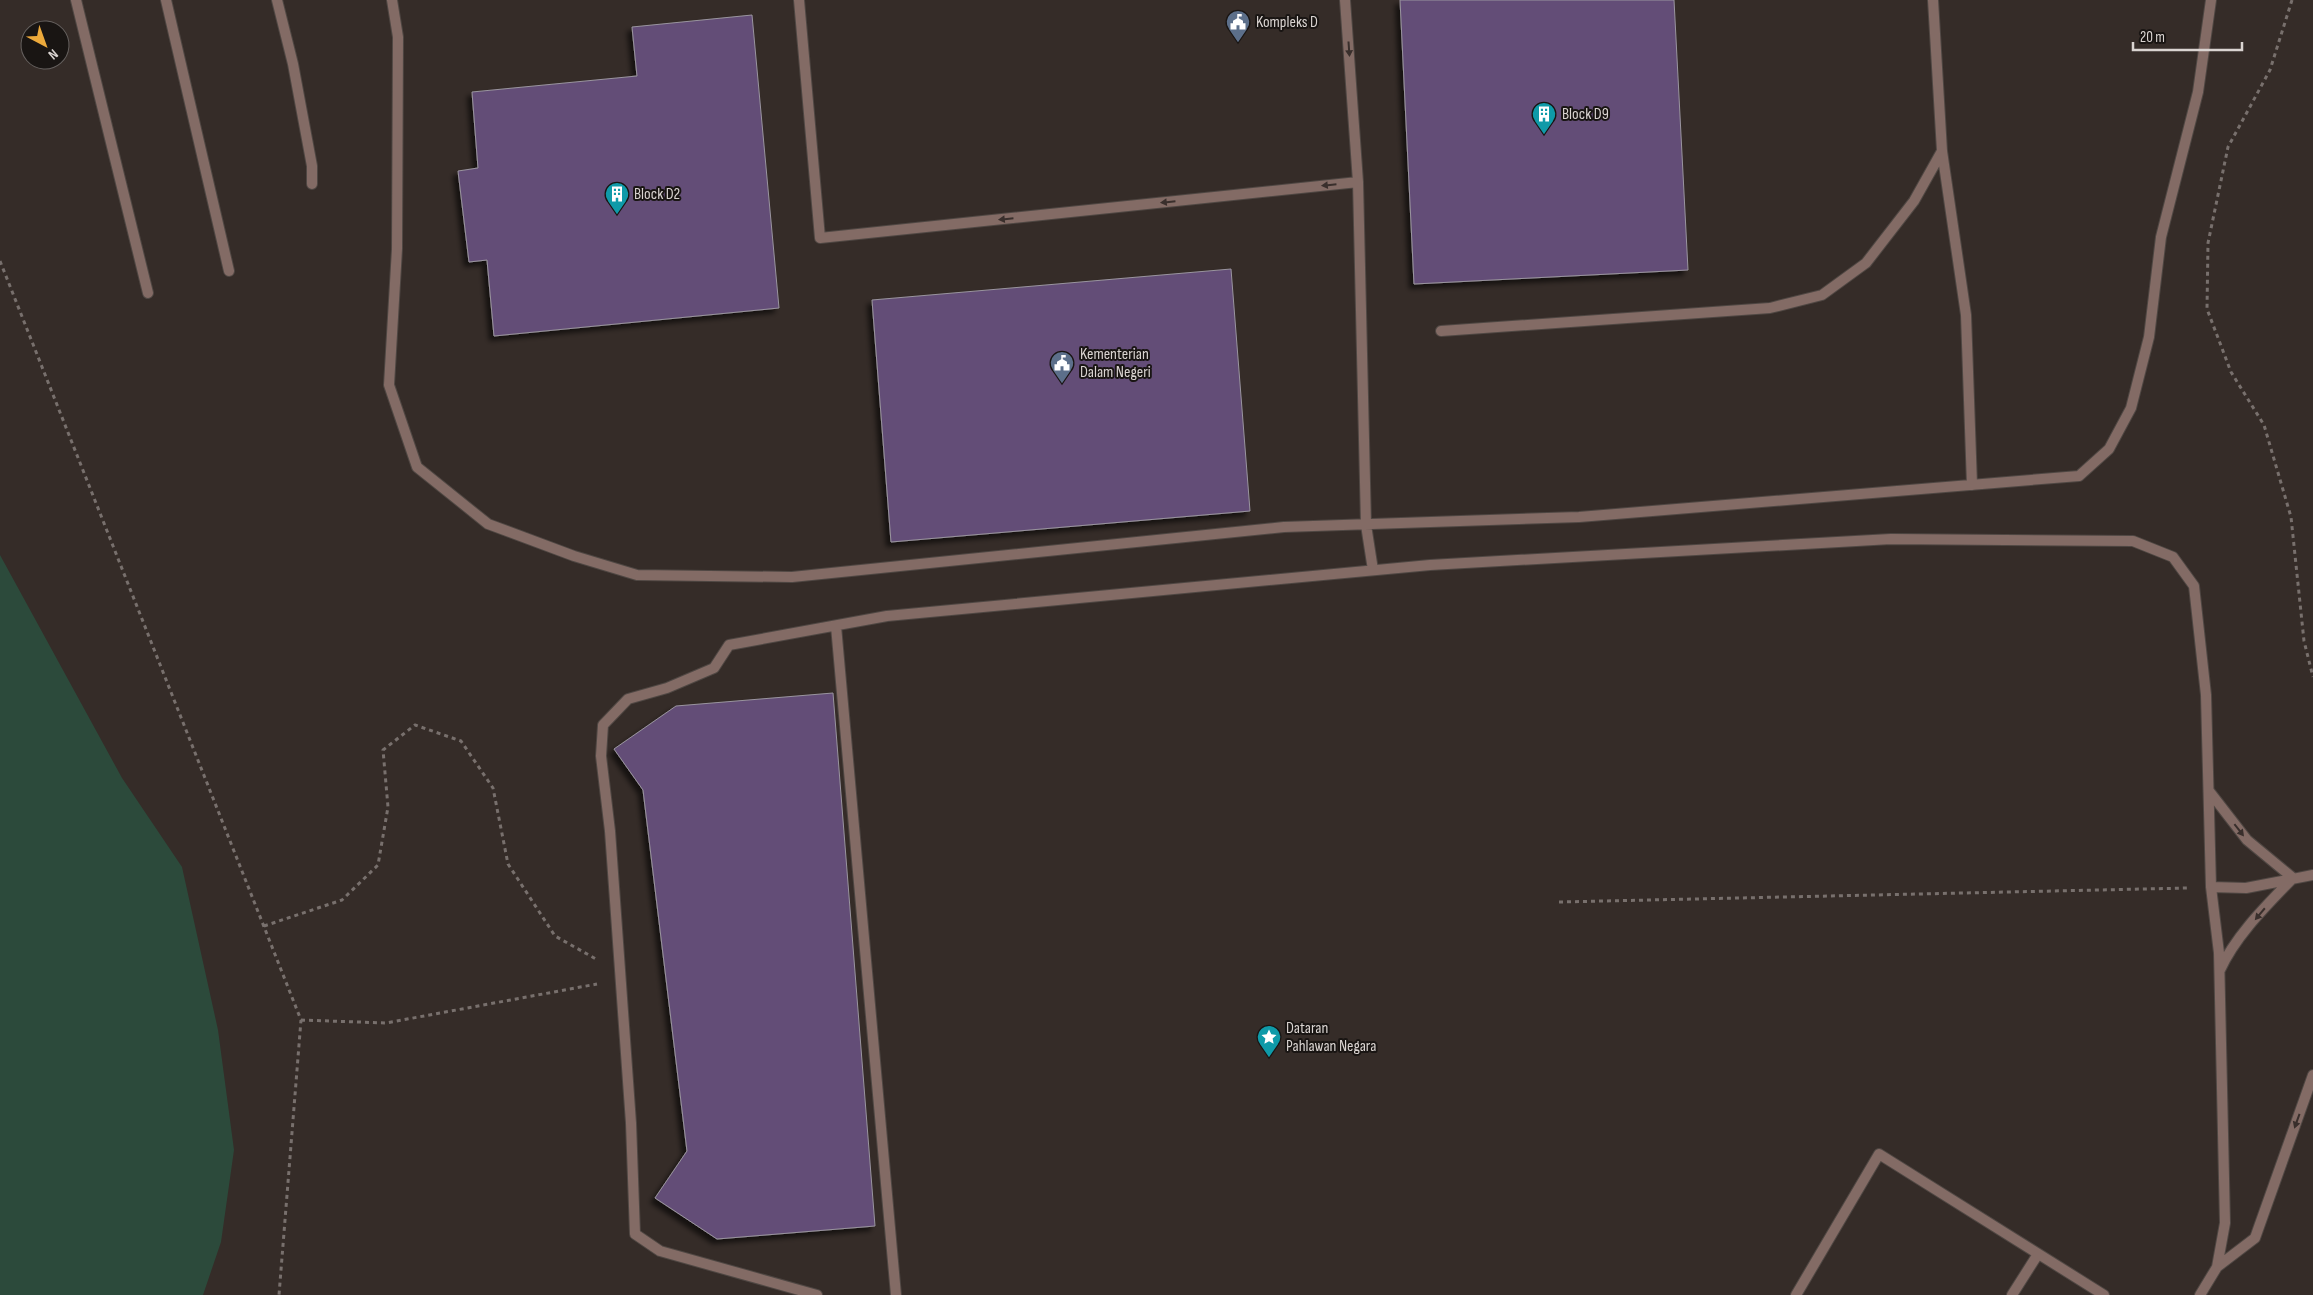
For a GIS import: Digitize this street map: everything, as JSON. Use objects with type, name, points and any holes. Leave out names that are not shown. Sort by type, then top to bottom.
[{"type":"lane","points":[[76,0],[148,293]]},
{"type":"lane","points":[[166,0],[228,271]]},
{"type":"lane","points":[[278,0],[293,64],[312,166],[312,184]]},
{"type":"lane","points":[[392,0],[398,37],[397,239],[389,385],[417,467],[488,524],[574,556],[637,575],[782,577],[1284,527],[1579,517],[2079,476],[2109,449],[2130,408],[2149,337],[2161,237],[2198,92],[2211,0]]},
{"type":"lane","points":[[799,0],[820,238],[1358,182]]},
{"type":"lane","points":[[1346,0],[1358,182],[1366,525],[1373,570]]},
{"type":"lane","points":[[1933,0],[1942,150],[1966,314],[1972,484]]},
{"type":"lane","points":[[1441,331],[1770,308],[1822,295],[1866,263],[1914,200],[1942,150]]},
{"type":"lane","points":[[817,1295],[660,1251],[635,1234],[632,1124],[610,831],[601,756],[604,724],[628,699],[667,688],[714,668],[729,645],[887,616],[1430,565],[1890,540],[2133,541],[2173,557],[2194,586],[2206,695],[2211,887],[2219,973],[2225,1223],[2217,1267],[2200,1295]]},
{"type":"lane","points":[[836,626],[896,1295]]},
{"type":"lane","points":[[2209,791],[2247,840],[2293,878]]},
{"type":"lane","points":[[2211,887],[2246,888],[2313,875]]},
{"type":"lane","points":[[2219,973],[2226,956],[2262,910],[2293,878]]},
{"type":"lane","points":[[2217,1267],[2255,1238],[2313,1076]]},
{"type":"lane","points":[[1796,1295],[1880,1154],[2104,1295]]},
{"type":"lane","points":[[2012,1295],[2038,1254]]},
{"type":"path","points":[[2292,0],[2270,70],[2228,147],[2208,243],[2208,309],[2230,372],[2264,425],[2270,443],[2291,518],[2304,641],[2313,677]]},
{"type":"path","points":[[0,261],[301,1020],[279,1295]]},
{"type":"path","points":[[264,926],[342,900],[378,864],[388,807],[383,750],[415,725],[461,741],[493,788],[508,864],[555,936],[596,959],[620,969]]},
{"type":"path","points":[[1559,902],[2211,887]]},
{"type":"path","points":[[301,1020],[386,1023],[621,980]]},
{"type":"green space","points":[[0,555],[122,778],[182,867],[218,1030],[234,1150],[221,1242],[203,1295],[0,1295]]},
{"type":"building","name":"Block D9","points":[[1400,0],[1674,0],[1688,270],[1414,284]]},
{"type":"building","name":"Block D2","points":[[752,15],[779,308],[494,336],[487,260],[469,262],[458,171],[478,168],[472,92],[637,76],[632,27]]},
{"type":"building","points":[[1231,269],[1250,511],[891,542],[872,300]]},
{"type":"building","points":[[833,693],[875,1226],[717,1239],[655,1198],[687,1151],[643,790],[614,749],[676,706]]},
{"type":"place","name":"Kompleks D","points":[[1238,43]]},
{"type":"place","name":"Block D9","points":[[1544,135]]},
{"type":"place","name":"Block D2","points":[[617,215]]},
{"type":"place","name":"Kementerian Dalam Negeri","points":[[1062,384]]},
{"type":"place","name":"Dataran Pahlawan Negara","points":[[1269,1058]]}]
